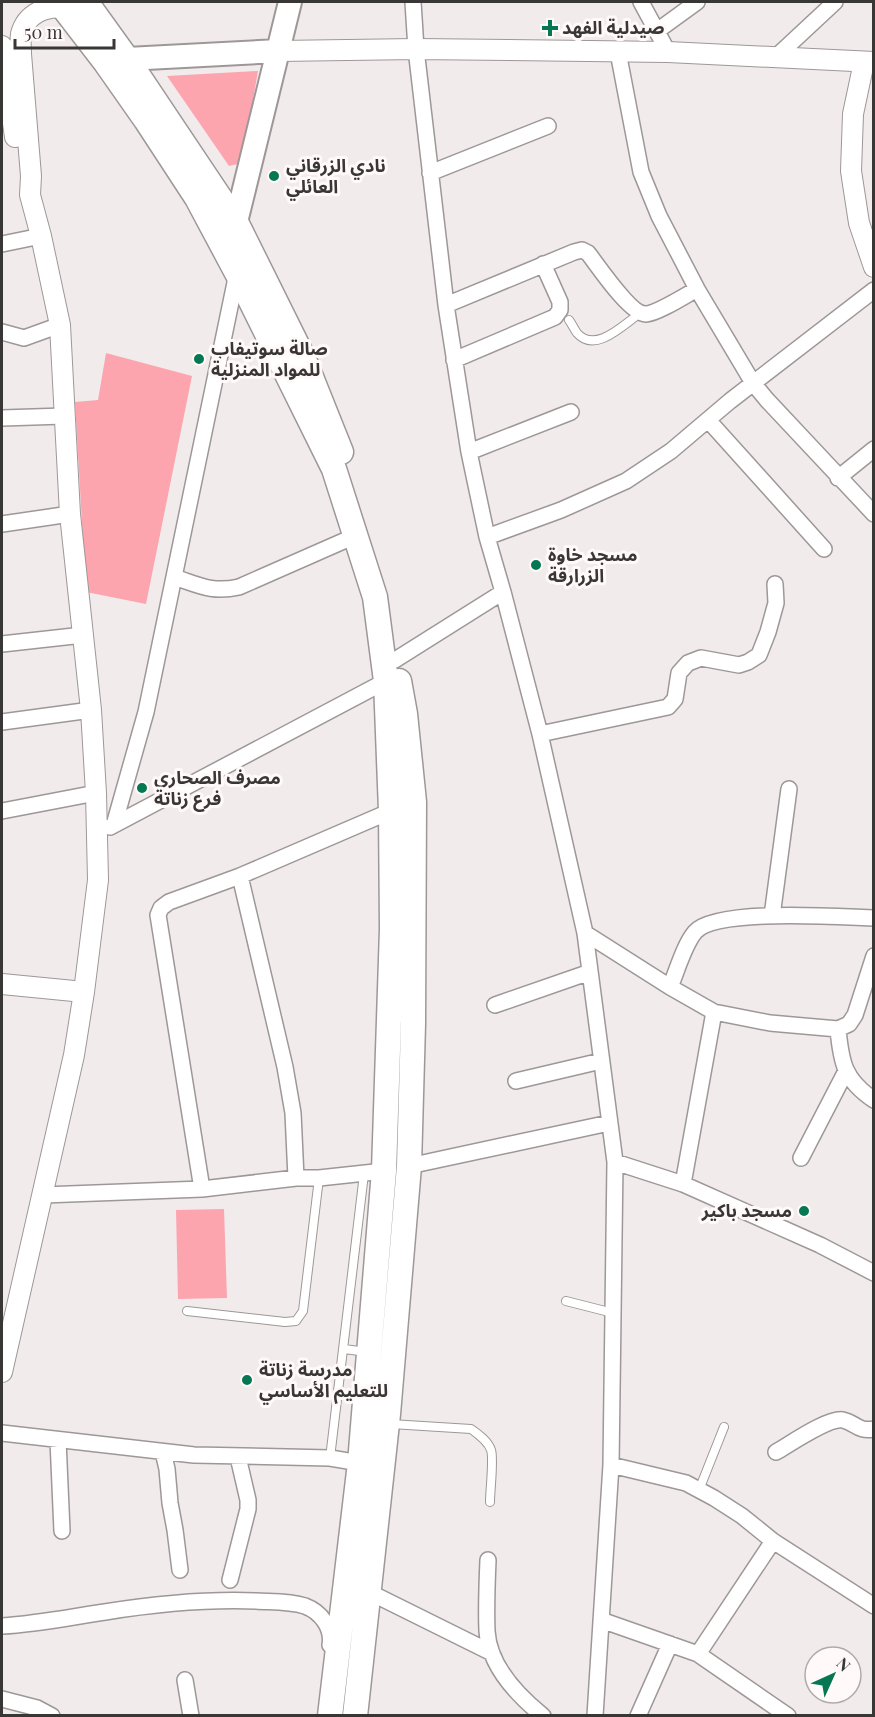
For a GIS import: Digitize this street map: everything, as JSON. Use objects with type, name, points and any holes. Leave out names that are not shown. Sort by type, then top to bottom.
[{"type":"main road","points":[[236,222],[290,2]]},
{"type":"main road","points":[[70,4],[127,59],[236,222],[303,357],[340,451],[391,670],[405,714],[414,802],[374,1173],[369,1352],[360,1463],[366,1513],[369,1592],[355,1716]]},
{"type":"main road","points":[[70,4],[106,63],[197,198],[237,273],[334,469],[375,597],[391,670],[391,811],[413,1024],[409,1166],[387,1423],[366,1513],[330,1716]]},
{"type":"main road","points":[[127,59],[278,51]]},
{"type":"street","points":[[413,2],[416,50],[446,305],[469,452],[487,537],[540,734],[585,933],[615,1162],[611,1465],[596,1716]]},
{"type":"street","points":[[641,2],[668,52]]},
{"type":"street","points":[[657,31],[697,2]]},
{"type":"street","points":[[30,195],[31,176],[24,106],[21,33],[26,23],[44,9],[70,4]]},
{"type":"street","points":[[777,56],[824,5]]},
{"type":"street","points":[[2,46],[3,71],[20,166],[41,236],[60,325],[70,514],[91,710],[96,793],[105,830]]},
{"type":"street","points":[[278,51],[668,52],[868,62],[853,114],[851,171],[859,223],[873,267]]},
{"type":"street","points":[[618,52],[641,172],[659,216],[697,289],[753,383],[873,514]]},
{"type":"street","points":[[430,173],[548,126]]},
{"type":"street","points":[[2,243],[41,236]]},
{"type":"street","points":[[446,305],[582,250],[588,253],[629,306],[639,314],[649,314],[697,289]]},
{"type":"street","points":[[454,360],[555,317],[560,310],[560,302],[543,264]]},
{"type":"street","points":[[2,1372],[8,1319],[42,1195],[74,1055],[105,830],[146,712],[237,273]]},
{"type":"street","points":[[487,537],[561,510],[626,481],[671,451],[753,383],[873,290]]},
{"type":"street","points":[[2,332],[24,338],[60,325]]},
{"type":"street","points":[[469,452],[571,412]]},
{"type":"street","points":[[2,418],[64,416]]},
{"type":"street","points":[[708,420],[824,549]]},
{"type":"street","points":[[838,478],[873,449]]},
{"type":"street","points":[[2,524],[70,514]]},
{"type":"street","points":[[174,577],[210,589],[224,590],[239,586],[355,536]]},
{"type":"street","points":[[540,734],[668,707],[675,699],[679,673],[688,663],[701,658],[739,665],[759,655],[776,603],[775,584]]},
{"type":"street","points":[[105,830],[391,670],[503,592]]},
{"type":"street","points":[[2,644],[83,635]]},
{"type":"street","points":[[2,722],[91,710]]},
{"type":"street","points":[[772,916],[789,789]]},
{"type":"street","points":[[2,811],[96,793]]},
{"type":"street","points":[[202,1189],[158,915],[161,908],[169,902],[240,876],[391,811]]},
{"type":"street","points":[[240,876],[285,1067],[293,1113],[296,1178]]},
{"type":"street","points":[[670,987],[689,941],[696,931],[708,924],[751,916],[873,918]]},
{"type":"street","points":[[585,933],[714,1012],[770,1023],[838,1029],[849,1024],[855,1015],[873,961]]},
{"type":"street","points":[[495,1005],[590,972]]},
{"type":"street","points":[[2,984],[84,992]]},
{"type":"street","points":[[683,1184],[714,1012]]},
{"type":"street","points":[[838,1029],[841,1057],[846,1071],[857,1088],[873,1100]]},
{"type":"street","points":[[516,1081],[601,1061]]},
{"type":"street","points":[[801,1158],[846,1071]]},
{"type":"street","points":[[409,1166],[609,1123]]},
{"type":"street","points":[[615,1162],[683,1184],[820,1245],[873,1273]]},
{"type":"street","points":[[42,1195],[202,1189],[296,1178],[374,1173]]},
{"type":"street","points":[[776,1452],[829,1422],[843,1420],[863,1430],[873,1429]]},
{"type":"street","points":[[2,1433],[194,1455],[330,1458],[360,1463]]},
{"type":"street","points":[[58,1440],[62,1531]]},
{"type":"street","points":[[163,1452],[180,1570]]},
{"type":"street","points":[[230,1580],[248,1509],[238,1457]]},
{"type":"street","points":[[611,1465],[686,1483],[742,1516],[773,1541],[873,1606]]},
{"type":"street","points":[[698,1654],[773,1541]]},
{"type":"street","points":[[488,1560],[487,1633],[492,1653],[508,1683],[543,1716]]},
{"type":"street","points":[[369,1592],[492,1653]]},
{"type":"street","points":[[2,1626],[47,1622],[142,1607],[208,1601],[240,1600],[306,1606],[323,1619],[332,1636],[318,1716]]},
{"type":"street","points":[[601,1620],[698,1654],[780,1713]]},
{"type":"street","points":[[638,1716],[670,1644]]},
{"type":"street","points":[[185,1680],[191,1716]]},
{"type":"street","points":[[2,1699],[37,1708],[52,1716]]},
{"type":"lane","points":[[569,320],[577,334],[586,340],[595,341],[608,336],[639,314]]},
{"type":"lane","points":[[330,1458],[344,1349],[374,1173]]},
{"type":"lane","points":[[187,1311],[285,1322],[296,1321],[303,1311],[319,1178]]},
{"type":"lane","points":[[566,1301],[613,1313]]},
{"type":"lane","points":[[344,1349],[369,1352]]},
{"type":"lane","points":[[387,1423],[471,1429],[479,1435],[492,1451],[490,1502]]},
{"type":"lane","points":[[699,1490],[724,1427]]},
{"type":"shaded area","points":[[258,71],[242,163],[229,166],[167,76]]},
{"type":"shaded area","points":[[106,353],[192,376],[146,604],[86,592],[75,402],[98,400]]},
{"type":"shaded area","points":[[224,1209],[227,1298],[178,1299],[176,1210]]},
{"type":"place","name":"صيدلية الفهد","points":[[550,28]]},
{"type":"place","name":"نادي الزرقاني العائلي","points":[[274,176]]},
{"type":"place","name":"صالة سوتيفاب للمواد المنزلية","points":[[199,359]]},
{"type":"place","name":"مسجد خاوة الزرارقة","points":[[536,565]]},
{"type":"place","name":"مصرف الصحارى فرع زناتة","points":[[142,788]]},
{"type":"place","name":"مسجد باكير","points":[[804,1211]]},
{"type":"place","name":"مدرسة زناتة للتعليم الأساسي","points":[[247,1380]]}]
